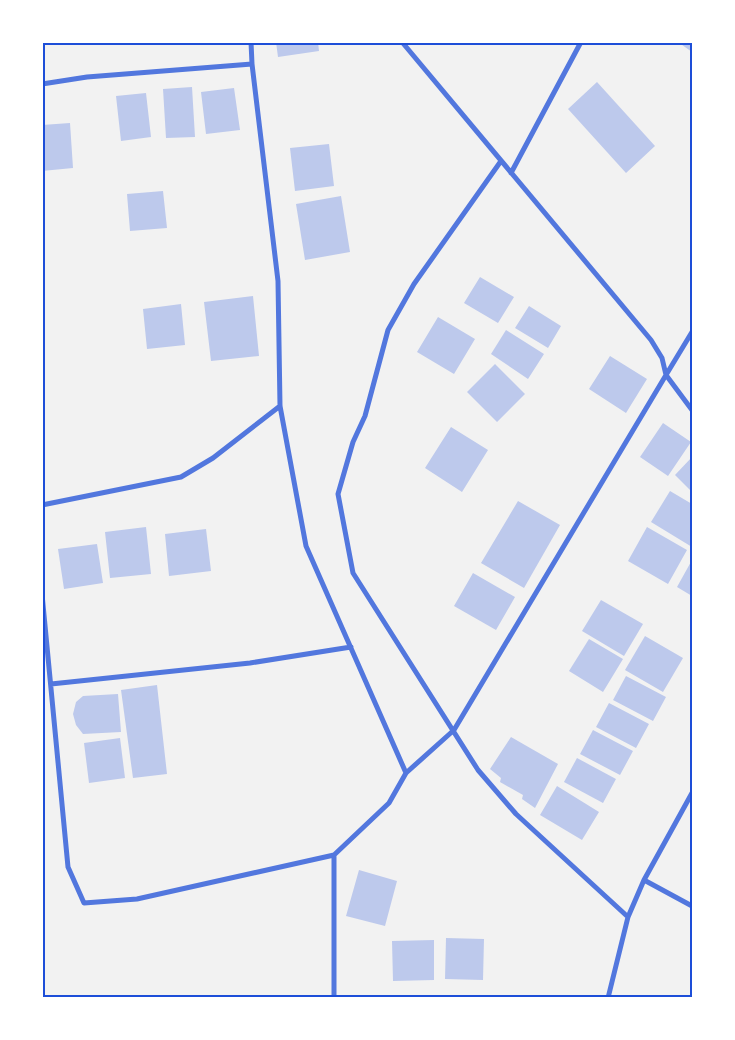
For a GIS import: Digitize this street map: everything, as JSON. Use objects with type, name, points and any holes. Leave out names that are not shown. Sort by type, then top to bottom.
[{"type":"street","points":[[251,42],[278,282],[280,406],[306,546],[406,773]]},
{"type":"street","points":[[402,42],[651,340],[662,358],[666,374],[692,410]]},
{"type":"street","points":[[511,173],[581,42]]},
{"type":"street","points":[[42,84],[87,77],[252,64]]},
{"type":"street","points":[[501,161],[414,284],[388,330],[365,416],[353,442],[338,494],[353,573],[478,770],[516,814],[628,917]]},
{"type":"street","points":[[42,594],[68,868],[84,903],[137,899],[334,855],[389,803],[406,773],[454,730],[692,332]]},
{"type":"street","points":[[42,505],[181,478],[213,458],[280,406]]},
{"type":"street","points":[[51,684],[250,663],[351,647]]},
{"type":"street","points":[[608,998],[628,917],[644,880],[692,793]]},
{"type":"street","points":[[334,855],[334,998]]},
{"type":"street","points":[[644,880],[692,906]]},
{"type":"building","points":[[276,42],[318,42],[319,51],[278,57]]},
{"type":"building","points":[[678,42],[692,42],[692,52]]},
{"type":"building","points":[[597,82],[655,146],[626,173],[568,109]]},
{"type":"building","points":[[192,87],[195,137],[166,138],[163,89]]},
{"type":"building","points":[[234,88],[240,130],[206,134],[201,92]]},
{"type":"building","points":[[146,93],[151,137],[121,141],[116,96]]},
{"type":"building","points":[[70,123],[73,168],[42,171],[42,125]]},
{"type":"building","points":[[329,144],[334,186],[295,191],[290,148]]},
{"type":"building","points":[[163,191],[167,228],[130,231],[127,194]]},
{"type":"building","points":[[341,196],[350,252],[305,260],[296,204]]},
{"type":"building","points":[[480,277],[514,297],[498,323],[464,303]]},
{"type":"building","points":[[253,296],[259,356],[211,361],[204,302]]},
{"type":"building","points":[[181,304],[185,345],[147,349],[143,309]]},
{"type":"building","points":[[529,306],[561,326],[548,348],[515,328]]},
{"type":"building","points":[[438,317],[475,339],[454,374],[417,352]]},
{"type":"building","points":[[506,330],[544,354],[528,379],[491,354]]},
{"type":"building","points":[[610,356],[647,379],[626,413],[589,389]]},
{"type":"building","points":[[495,364],[525,394],[497,422],[467,392]]},
{"type":"building","points":[[663,423],[691,442],[668,476],[640,457]]},
{"type":"building","points":[[451,427],[488,450],[462,492],[425,468]]},
{"type":"building","points":[[692,457],[692,492],[675,475]]},
{"type":"building","points":[[670,491],[692,504],[692,547],[651,522]]},
{"type":"building","points":[[518,501],[560,525],[524,588],[481,563]]},
{"type":"building","points":[[146,527],[151,574],[110,578],[105,532]]},
{"type":"building","points":[[647,527],[687,550],[668,584],[628,561]]},
{"type":"building","points":[[206,529],[211,571],[169,576],[165,534]]},
{"type":"building","points":[[97,544],[103,583],[64,589],[58,549]]},
{"type":"building","points":[[692,560],[692,596],[677,587]]},
{"type":"building","points":[[473,573],[515,597],[496,630],[454,606]]},
{"type":"building","points":[[601,600],[643,624],[624,656],[582,631]]},
{"type":"building","points":[[645,636],[683,658],[663,692],[625,670]]},
{"type":"building","points":[[589,639],[623,659],[603,692],[569,671]]},
{"type":"building","points":[[626,676],[666,697],[653,721],[613,700]]},
{"type":"building","points":[[157,685],[167,774],[133,778],[121,690]]},
{"type":"building","points":[[118,694],[121,732],[83,734],[76,725],[73,714],[76,702],[83,696]]},
{"type":"building","points":[[609,703],[649,724],[636,748],[596,727]]},
{"type":"building","points":[[593,730],[633,751],[620,775],[580,754]]},
{"type":"building","points":[[511,737],[558,764],[535,808],[522,799],[523,795],[500,782],[501,778],[490,769]]},
{"type":"building","points":[[120,738],[125,778],[89,783],[84,743]]},
{"type":"building","points":[[577,758],[616,779],[603,803],[564,782]]},
{"type":"building","points":[[557,786],[599,812],[582,840],[540,815]]},
{"type":"building","points":[[359,870],[397,881],[385,926],[346,916]]},
{"type":"building","points":[[446,938],[484,939],[483,980],[445,979]]},
{"type":"building","points":[[434,940],[434,980],[393,981],[392,941]]}]
